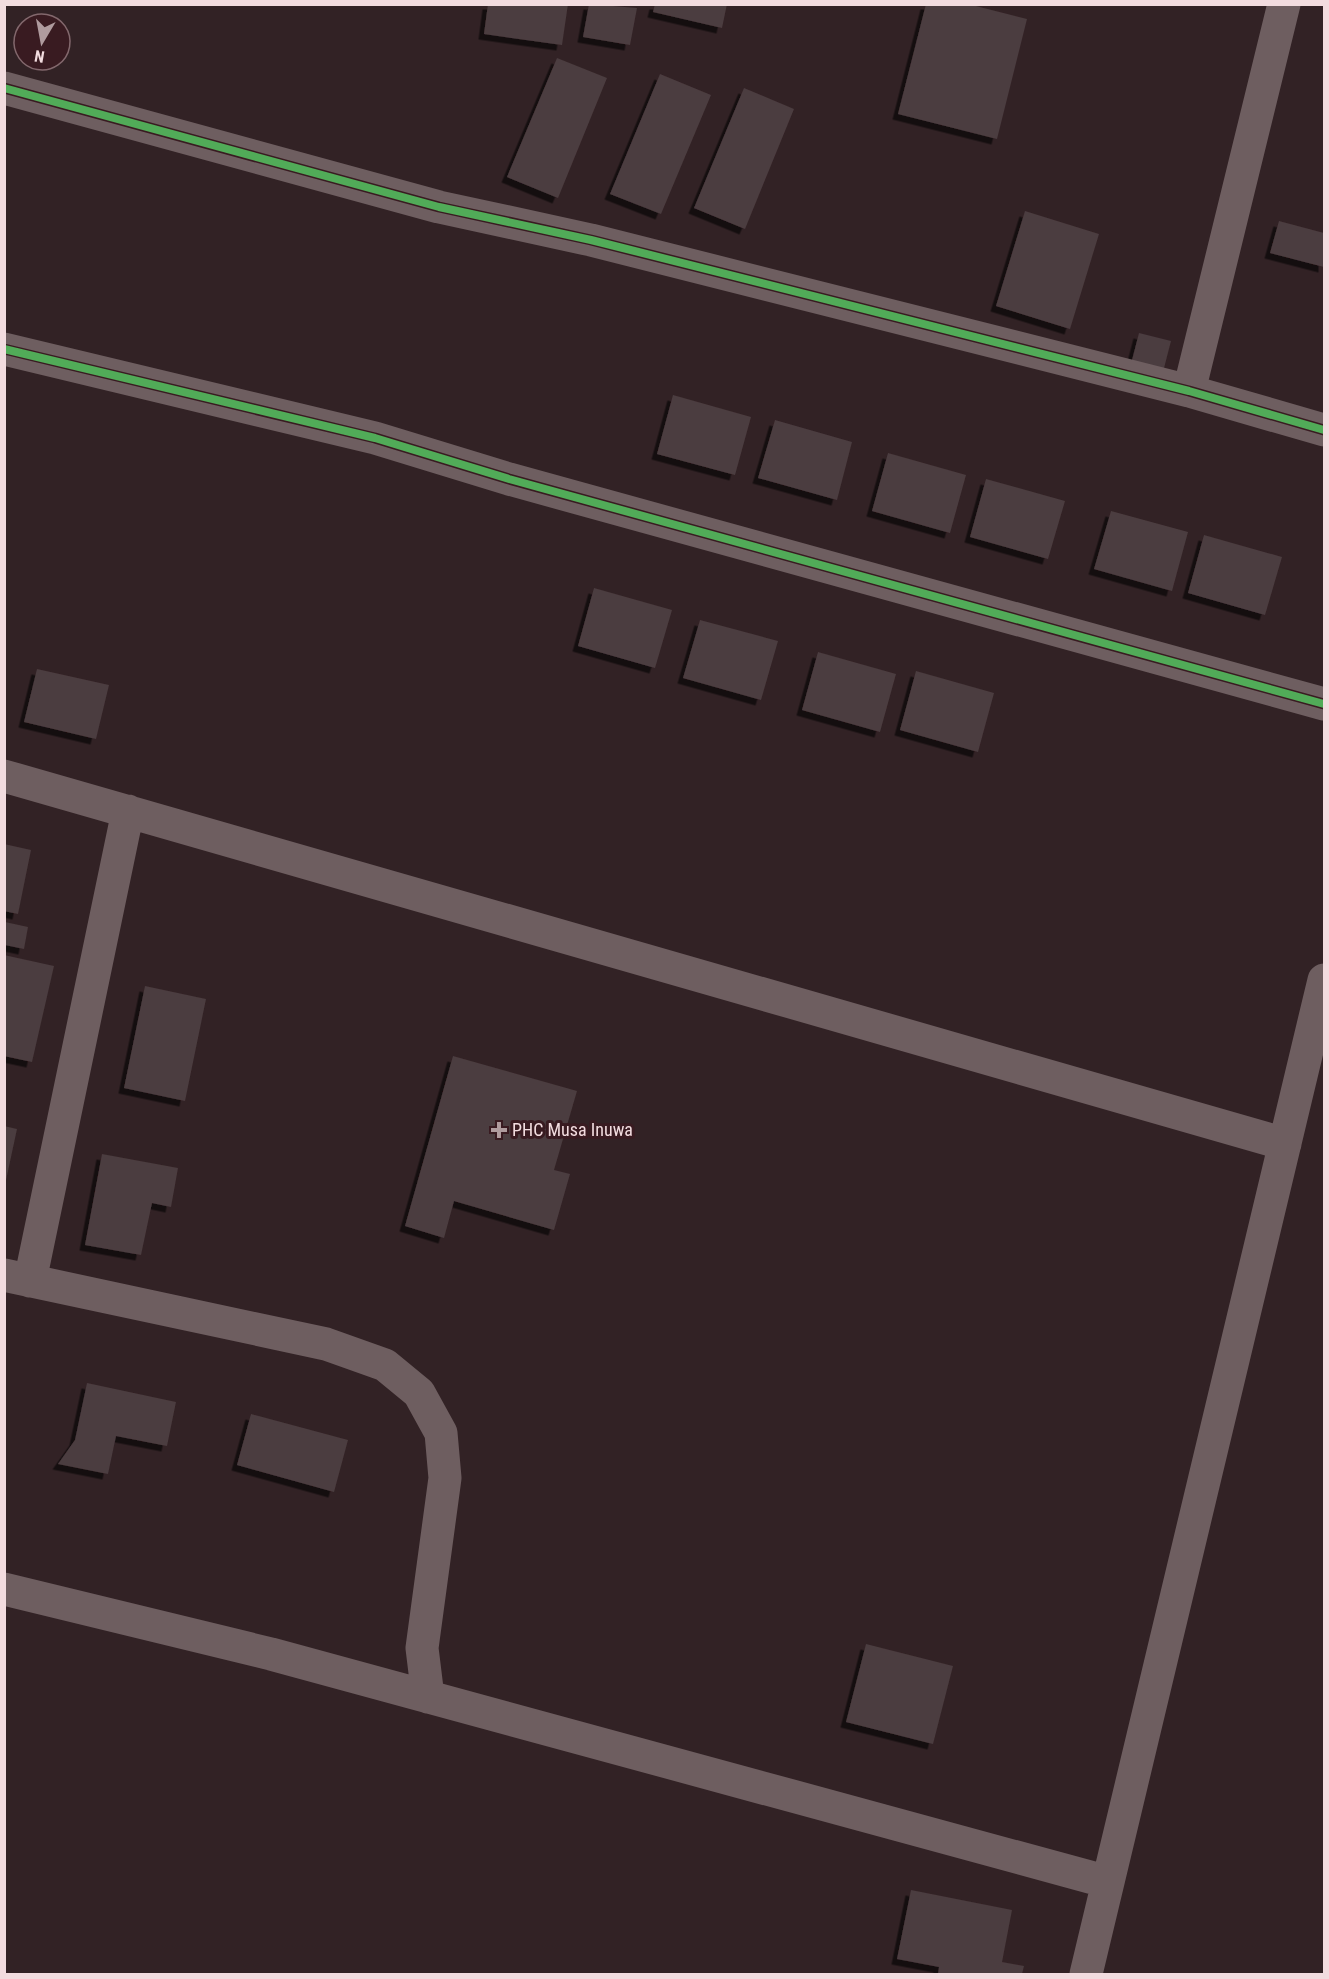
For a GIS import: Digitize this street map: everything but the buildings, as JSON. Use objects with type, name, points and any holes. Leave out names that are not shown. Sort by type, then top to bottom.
[{"type":"street","points":[[1189,391],[1284,4]]},
{"type":"street","points":[[4,88],[439,207],[591,240],[1189,391],[1324,430]]},
{"type":"street","points":[[4,349],[375,438],[509,479],[1324,704]]},
{"type":"street","points":[[4,776],[1285,1144]]},
{"type":"street","points":[[128,811],[17,1278],[326,1344],[385,1365],[419,1393],[441,1433],[445,1478],[422,1648],[428,1697]]},
{"type":"street","points":[[1086,1974],[1324,980]]},
{"type":"street","points":[[4,1589],[271,1654],[1108,1882]]},
{"type":"cycle path","points":[[4,88],[439,207],[591,240],[1189,391],[1324,430]]},
{"type":"cycle path","points":[[4,349],[375,438],[509,479],[1324,704]]},
{"type":"place","name":"PHC Musa Inuwa","points":[[499,1130]]}]
